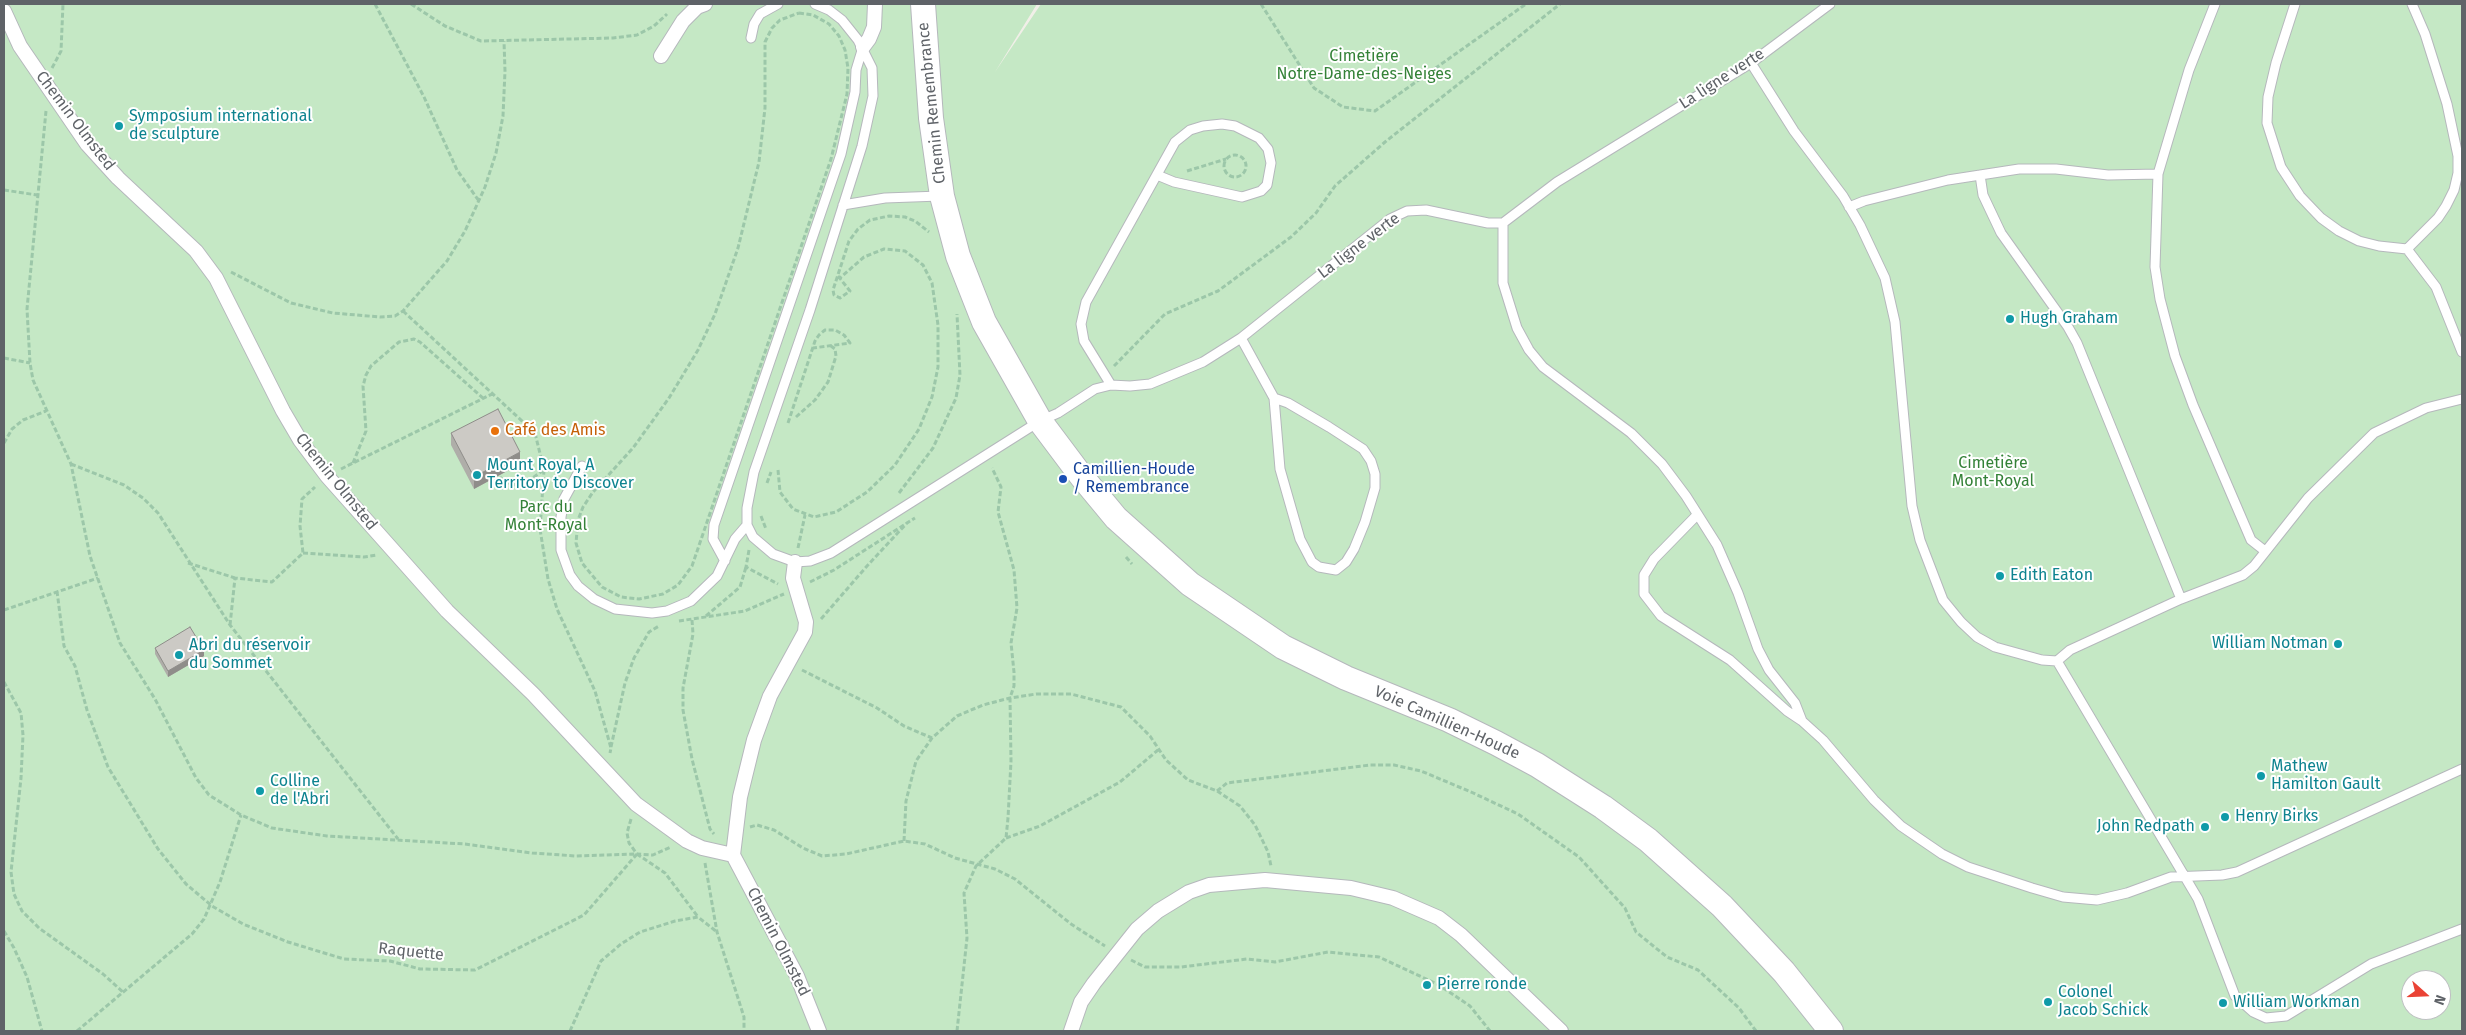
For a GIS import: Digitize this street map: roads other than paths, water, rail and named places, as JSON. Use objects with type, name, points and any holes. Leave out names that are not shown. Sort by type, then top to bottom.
[{"type":"street","points":[[660,56],[683,21],[704,4]]},
{"type":"street","points":[[863,47],[874,26],[875,4]]},
{"type":"street","name":"Chemin Remembrance","points":[[923,4],[931,118],[942,196],[958,256],[984,322],[1040,420]]},
{"type":"street","name":"Chemin Olmsted","points":[[4,10],[20,46],[94,150],[118,178],[196,251],[216,278],[283,411],[300,440],[327,476],[394,553],[448,611],[560,722],[636,804],[687,841],[702,848],[733,855],[797,976],[819,1031]]},
{"type":"street","name":"Voie Camillien-Houde","points":[[1040,420],[1082,477],[1126,529],[1190,584],[1283,647],[1346,678],[1448,720],[1537,765],[1603,807],[1648,840],[1722,906],[1784,972],[1830,1031]]},
{"type":"street","name":"Voie Camillien-Houde","points":[[1126,529],[1139,551],[1158,569],[1214,613],[1274,652],[1314,673],[1501,756],[1551,784],[1612,825],[1670,870],[1719,917],[1781,983],[1818,1031]]},
{"type":"street","points":[[733,855],[740,797],[754,740],[770,696],[805,632],[806,622],[793,578],[796,555]]},
{"type":"street","points":[[1071,1031],[1081,1002],[1116,953],[1137,929],[1158,911],[1189,892],[1231,881],[1274,880],[1351,888],[1393,898],[1439,918],[1461,935],[1561,1031]]},
{"type":"lane","points":[[751,38],[754,24],[760,14],[778,4]]},
{"type":"lane","points":[[796,555],[784,560],[753,537],[747,525],[747,508],[754,472],[862,146],[873,96],[872,68],[863,47],[842,20],[829,10],[815,4]]},
{"type":"lane","name":"La ligne verte","points":[[796,555],[810,561],[831,553],[1040,420],[1058,413],[1095,389],[1111,385],[1144,385],[1170,377],[1203,362],[1241,338],[1390,219],[1406,211],[1426,210],[1488,223],[1502,223],[1557,182],[1751,63],[1830,4]]},
{"type":"lane","points":[[2215,4],[2189,70],[2158,174],[2155,268],[2160,299],[2175,356],[2222,477],[2251,540],[2265,551]]},
{"type":"lane","points":[[2295,4],[2276,63],[2268,97],[2267,123],[2281,167],[2300,196],[2320,218],[2339,231],[2359,241],[2379,246],[2407,249],[2436,287],[2462,352]]},
{"type":"lane","points":[[2407,249],[2438,218],[2454,190],[2458,173],[2458,156],[2447,104],[2425,34],[2412,4]]},
{"type":"lane","points":[[726,561],[713,539],[714,525],[841,154],[855,92],[856,70],[863,47]]},
{"type":"lane","points":[[1751,63],[1794,131],[1849,207],[1879,264],[1892,303],[1912,506],[1920,540],[1942,600],[1961,622],[1983,640],[2024,656],[2056,661],[2070,650],[2181,599],[2243,576],[2254,566],[2308,498],[2374,433],[2426,408],[2462,398]]},
{"type":"lane","points":[[1111,385],[1084,341],[1081,324],[1086,302],[1175,142],[1181,135],[1203,126],[1222,124],[1235,126],[1260,138],[1268,149],[1271,163],[1270,175],[1266,185],[1261,191],[1251,195],[1230,196],[1174,182],[1157,175]]},
{"type":"lane","points":[[1849,207],[1864,201],[1922,186],[2031,168],[2108,175],[2158,174]]},
{"type":"lane","points":[[1980,175],[1983,195],[2001,234],[2068,327],[2077,343],[2181,599]]},
{"type":"lane","points":[[843,205],[885,198],[942,196]]},
{"type":"lane","points":[[1502,223],[1503,283],[1517,328],[1529,350],[1544,367],[1637,439],[1662,464],[1686,496],[1717,545],[1738,593],[1758,649],[1769,670],[1795,703],[1802,721]]},
{"type":"lane","points":[[1241,338],[1274,398],[1280,469],[1300,539],[1312,562],[1319,567],[1336,570],[1346,562],[1354,549],[1365,522],[1375,488],[1375,474],[1371,461],[1363,449],[1328,426],[1288,403],[1274,398]]},
{"type":"lane","points":[[582,466],[564,499],[560,536],[561,550],[570,575],[578,586],[605,605],[624,612],[652,613],[667,611],[681,606],[701,594],[717,576],[726,561],[735,539],[747,525]]},
{"type":"lane","points":[[1697,514],[1654,559],[1644,575],[1644,594],[1661,616],[1730,660],[1787,711],[1802,721],[1823,740],[1874,800],[1901,826],[1919,840],[1968,867],[2063,897],[2097,900],[2127,893],[2171,877],[2222,875],[2252,867],[2462,769]]},
{"type":"lane","points":[[2056,661],[2198,899],[2234,996],[2253,1012],[2266,1018],[2286,1016],[2371,964],[2462,929]]},
{"type":"place","name":"Symposium international de sculpture","points":[[119,126]]},
{"type":"place","name":"Hugh Graham","points":[[2010,319]]},
{"type":"place","name":"Café des Amis","points":[[495,431]]},
{"type":"place","name":"Mount Royal, A Territory to Discover","points":[[477,475]]},
{"type":"place","name":"Camillien-Houde / Remembrance","points":[[1063,479]]},
{"type":"place","name":"Edith Eaton","points":[[2000,576]]},
{"type":"place","name":"William Notman","points":[[2338,644]]},
{"type":"place","name":"Abri du réservoir du Sommet","points":[[179,655]]},
{"type":"place","name":"Mathew Hamilton Gault","points":[[2261,776]]},
{"type":"place","name":"Colline de l'Abri","points":[[260,791]]},
{"type":"place","name":"Henry Birks","points":[[2225,817]]},
{"type":"place","name":"John Redpath","points":[[2205,827]]},
{"type":"place","name":"Pierre ronde","points":[[1427,985]]},
{"type":"place","name":"Colonel Jacob Schick","points":[[2048,1002]]},
{"type":"place","name":"William Workman","points":[[2223,1003]]},
{"type":"park label","name":"Cimetière Notre-Dame-des-Neiges","points":[[1364,66]]},
{"type":"park label","name":"Cimetière Mont-Royal","points":[[1993,473]]},
{"type":"park label","name":"Parc du Mont-Royal","points":[[546,517]]}]
